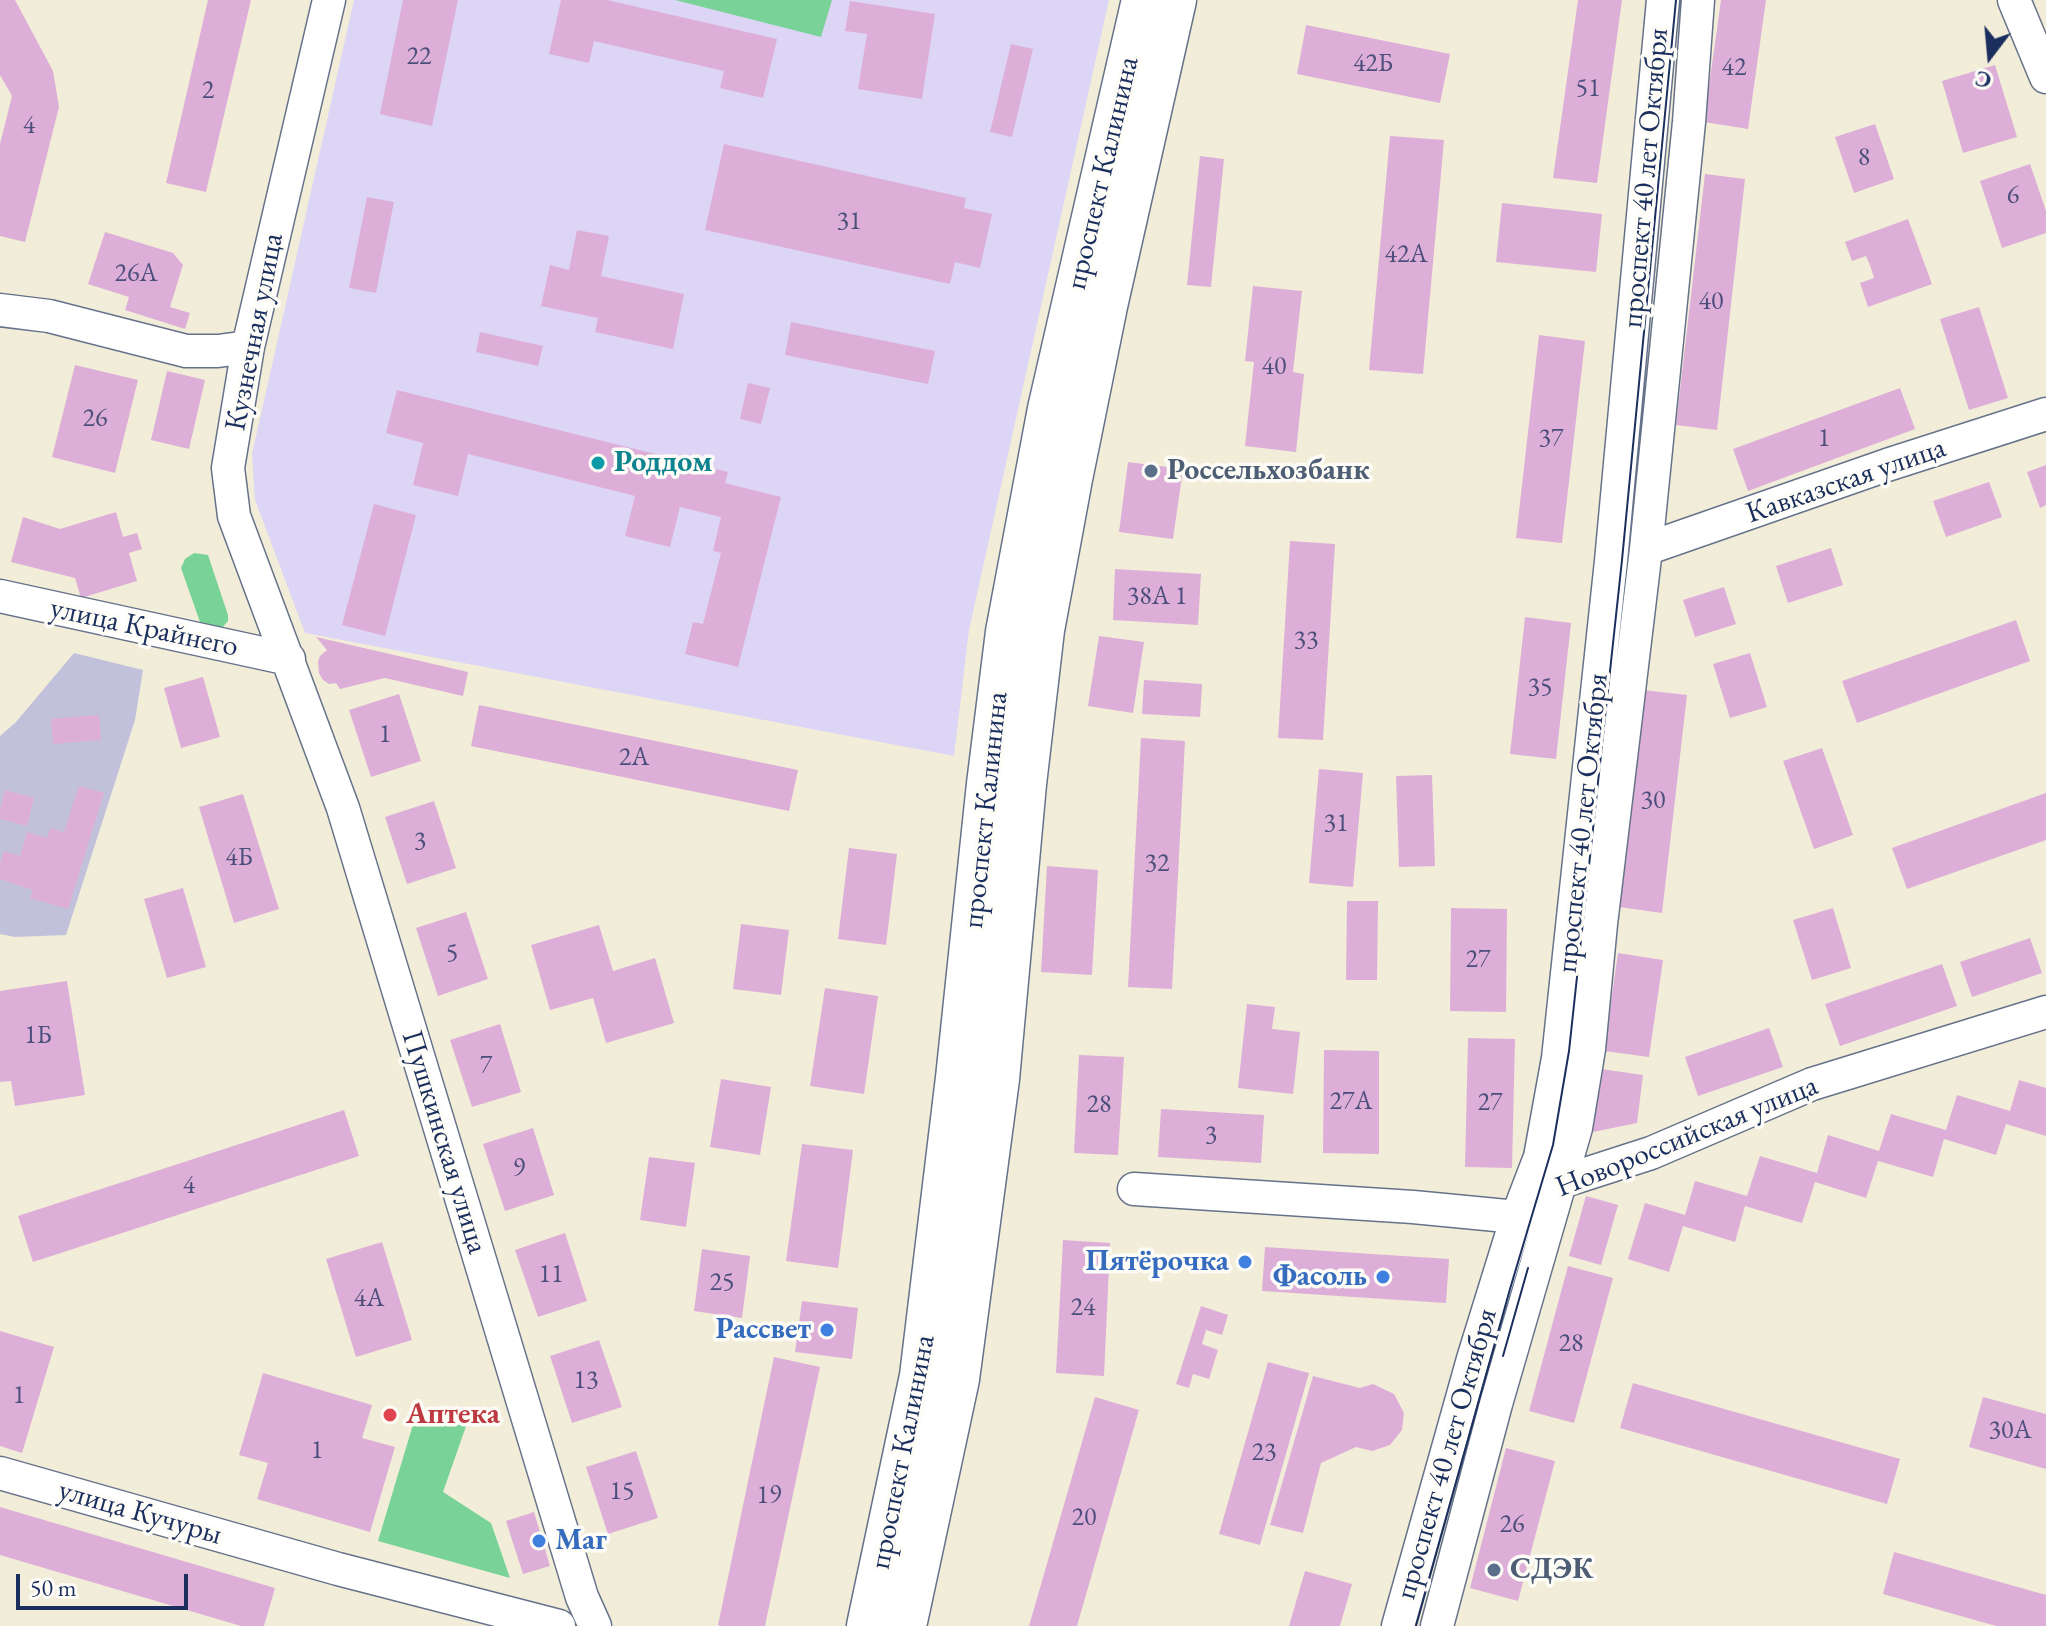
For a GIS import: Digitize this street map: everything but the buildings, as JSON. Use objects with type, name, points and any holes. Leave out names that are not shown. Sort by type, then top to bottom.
[{"type":"main road","name":"проспект Калинина","points":[[868,1626],[921,1376],[1007,632],[1049,409],[1143,0]]},
{"type":"main road","name":"проспект Калинина","points":[[905,1626],[960,1363],[998,1079],[1025,784],[1043,630],[1106,306],[1175,0]]},
{"type":"street","name":"Кузнечная улица","points":[[289,659],[234,516],[228,468],[248,347],[329,0]]},
{"type":"street","name":"проспект 40 лет Октября","points":[[1398,1626],[1473,1359],[1517,1217],[1540,1157],[1558,1058],[1611,561],[1663,0]]},
{"type":"street","name":"проспект 40 лет Октября","points":[[1437,1626],[1496,1404],[1576,1128],[1589,1049],[1646,549],[1689,122],[1698,0]]},
{"type":"street","points":[[2014,0],[2046,77]]},
{"type":"street","points":[[0,310],[49,316],[186,351],[248,347]]},
{"type":"street","name":"Кавказская улица","points":[[1646,549],[1887,465],[2046,414]]},
{"type":"street","name":"улица Крайнего","points":[[0,596],[289,659]]},
{"type":"street","name":"Пушкинская улица","points":[[289,659],[343,808],[582,1597],[595,1626]]},
{"type":"street","name":"Новороссийская улица","points":[[1517,1217],[1561,1182],[1651,1153],[1812,1084],[2046,1012]]},
{"type":"street","points":[[1134,1189],[1517,1217]]},
{"type":"street","name":"улица Кучуры","points":[[0,1473],[338,1569],[559,1626]]},
{"type":"shaded area","points":[[354,0],[1109,0],[969,630],[954,756],[305,633],[255,500],[252,454]]},
{"type":"shaded area","points":[[74,653],[143,670],[135,720],[66,935],[15,937],[0,934],[0,736],[16,722]]},
{"type":"green space","points":[[675,0],[832,0],[821,37]]},
{"type":"green space","points":[[194,553],[208,555],[228,615],[228,621],[221,629],[200,622],[181,568],[185,559]]},
{"type":"green space","points":[[472,1409],[443,1492],[491,1523],[510,1578],[378,1541],[415,1418]]},
{"type":"tram line","points":[[1416,1626],[1553,1145],[1569,1051],[1622,560],[1676,0]]},
{"type":"tram line","points":[[1503,1356],[1528,1268]]},
{"type":"place","name":"Роддом","points":[[598,463]]},
{"type":"place","name":"Россельхозбанк","points":[[1151,471]]},
{"type":"place","name":"Пятёрочка","points":[[1245,1262]]},
{"type":"place","name":"Фасоль","points":[[1383,1277]]},
{"type":"place","name":"Рассвет","points":[[827,1330]]},
{"type":"place","name":"Аптека","points":[[390,1415]]},
{"type":"place","name":"Маг","points":[[539,1541]]},
{"type":"place","name":"СДЭК","points":[[1494,1570]]}]
